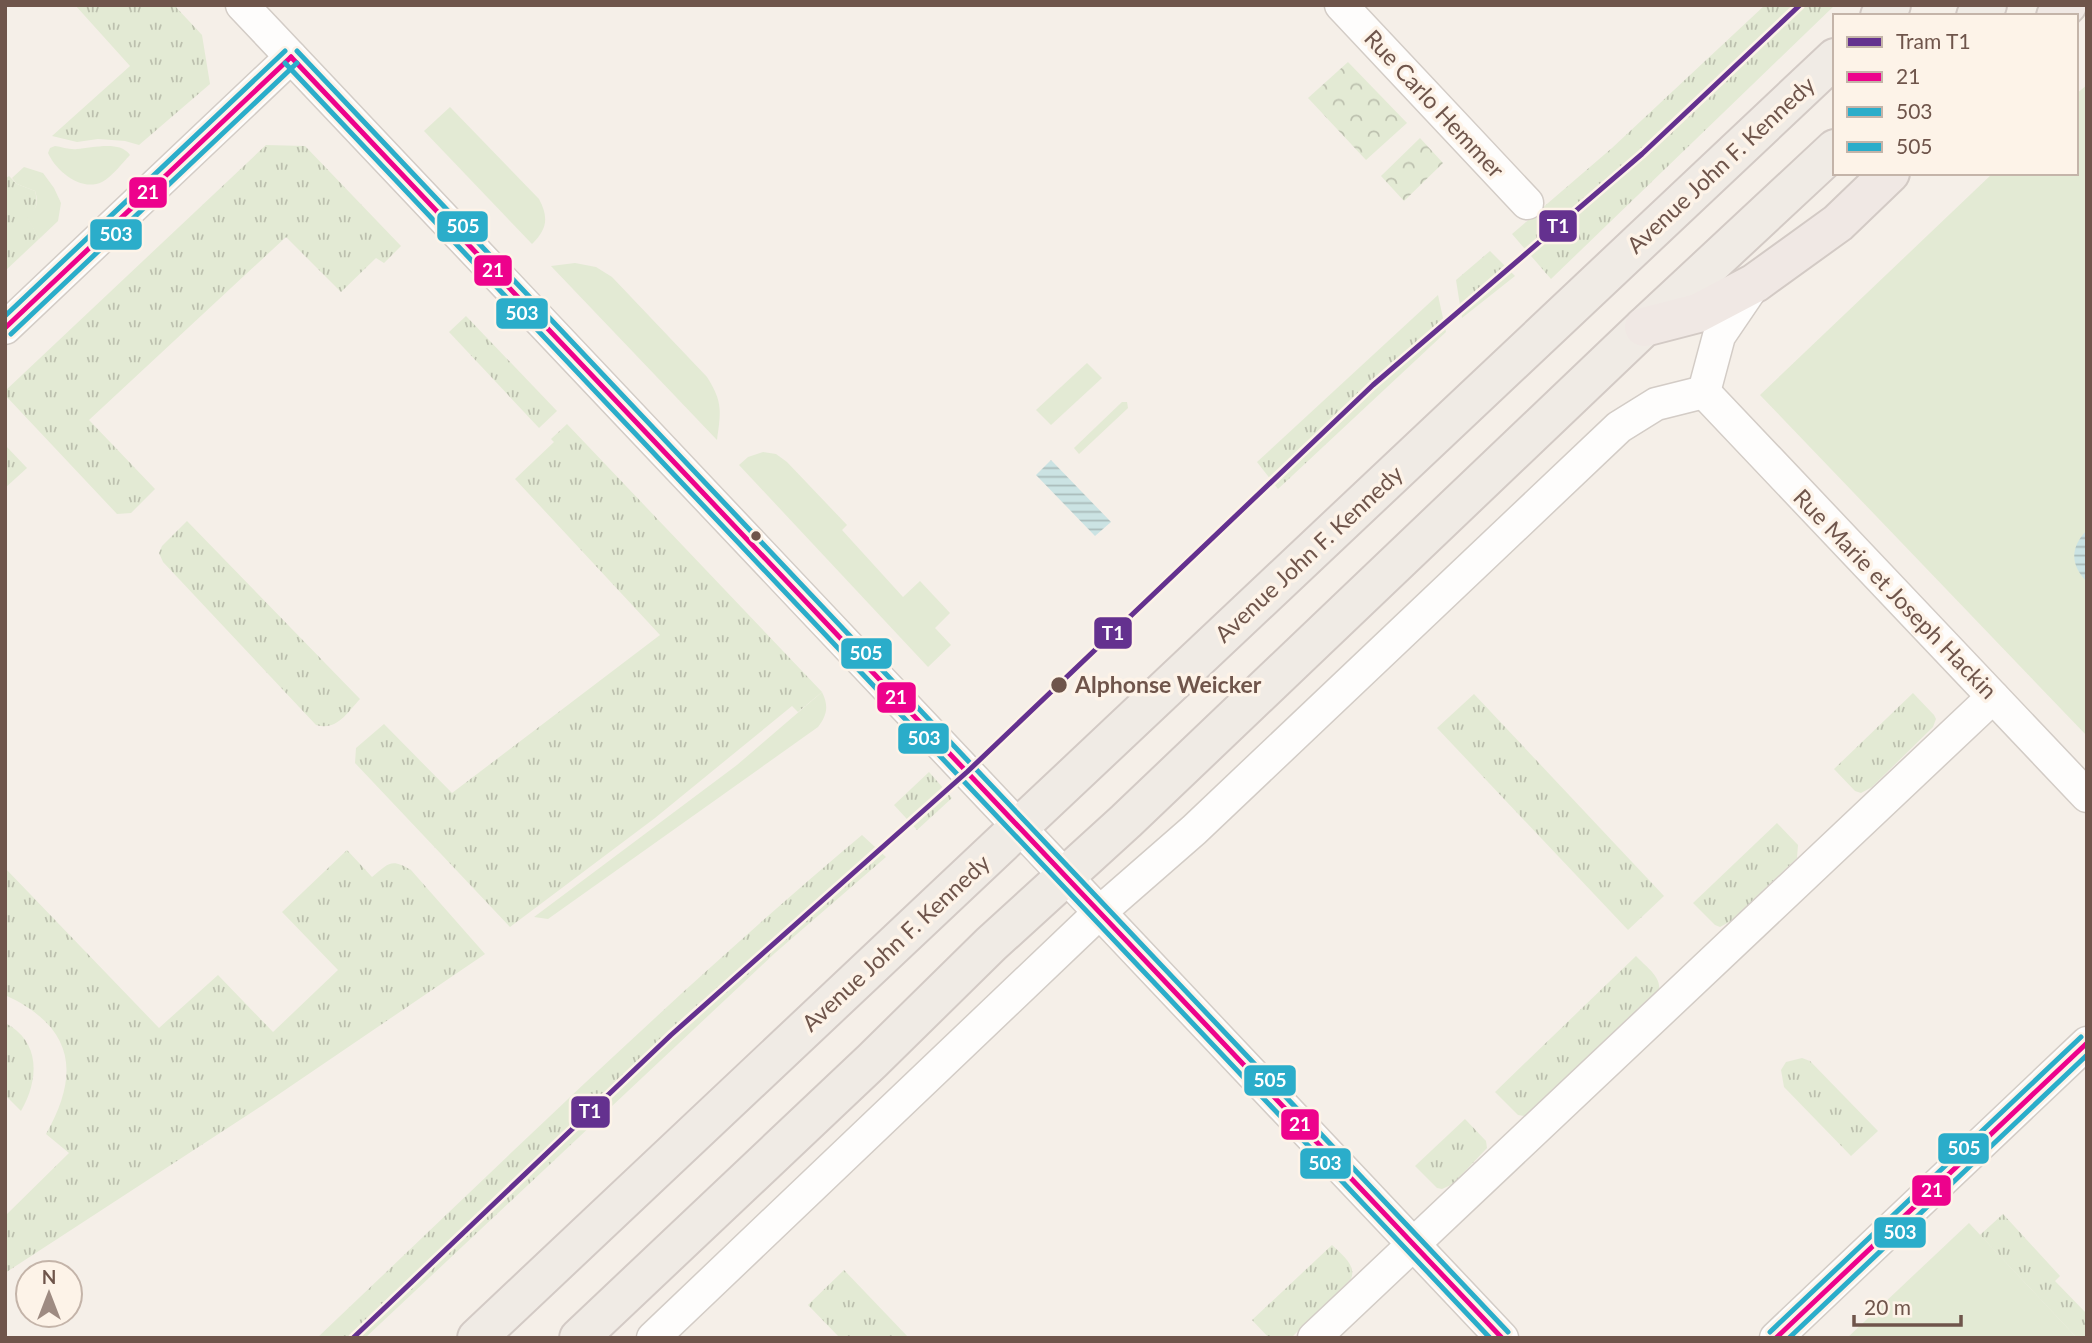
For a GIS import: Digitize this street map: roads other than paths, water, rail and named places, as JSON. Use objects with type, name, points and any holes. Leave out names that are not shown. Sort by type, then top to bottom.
[{"type":"highway","points":[[1644,327],[1698,313],[1755,283],[1838,223],[1888,175]]},
{"type":"main road","name":"Avenue John F. Kennedy","points":[[477,1338],[1833,60]]},
{"type":"main road","points":[[579,1338],[1065,875],[1126,821],[1644,327],[1833,151]]},
{"type":"street","points":[[242,5],[1502,1338]]},
{"type":"street","name":"Rue Carlo Hemmer","points":[[1346,7],[1528,203]]},
{"type":"street","points":[[5,328],[290,57]]},
{"type":"street","points":[[653,1338],[1100,912],[1194,830],[1619,427],[1656,404],[1704,392],[1719,336],[1755,283]]},
{"type":"street","name":"Rue Marie et Joseph Hackin","points":[[1704,392],[2087,796]]},
{"type":"street","points":[[1314,1338],[1993,697]]},
{"type":"street","points":[[1776,1338],[2087,1043]]},
{"type":"street","points":[[872,1061],[905,1098]]},
{"type":"water","points":[[1051,460],[1111,522],[1095,536],[1036,475]]},
{"type":"water","points":[[2087,530],[2087,582],[2077,569],[2074,556],[2077,543]]},
{"type":"tram line","name":"T1","points":[[353,1338],[671,1035],[967,772],[1373,385],[1642,154],[1800,5]]},
{"type":"place","name":"Alphonse Weicker","points":[[1059,685]]}]
